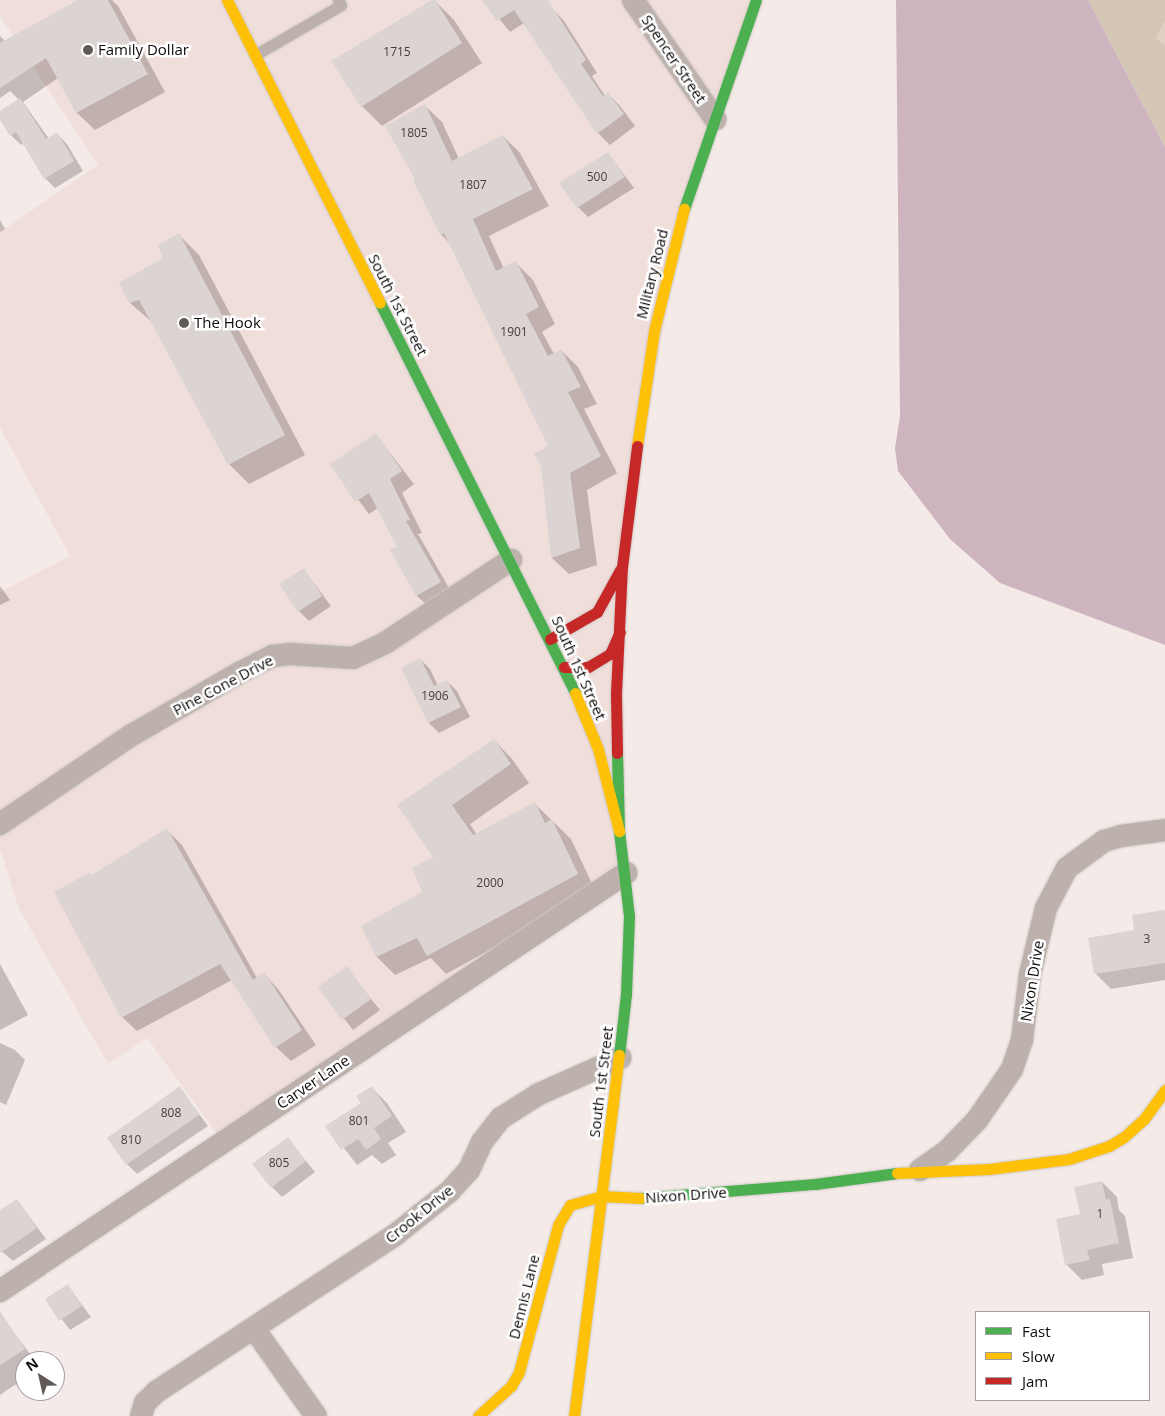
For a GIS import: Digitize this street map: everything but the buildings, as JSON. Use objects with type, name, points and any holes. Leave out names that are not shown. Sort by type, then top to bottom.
[{"type":"street","name":"South 1st Street","points":[[227,0],[564,667],[598,749],[619,831],[626,873],[629,916],[627,984],[620,1058],[574,1416]]},
{"type":"street","name":"Spencer Street","points":[[633,0],[715,119]]},
{"type":"street","name":"Military Road","points":[[619,831],[616,693],[622,618],[622,566],[654,331],[683,213],[756,0]]},
{"type":"street","name":"Pine Cone Drive","points":[[0,824],[130,736],[239,673],[273,656],[290,654],[353,658],[385,643],[511,560]]},
{"type":"street","name":"Military Road","points":[[550,639],[586,621],[597,612],[622,566]]},
{"type":"street","name":"Military Road","points":[[564,667],[588,667],[610,654],[618,642],[622,618]]},
{"type":"street","name":"Nixon Drive","points":[[920,1170],[947,1151],[977,1120],[1012,1069],[1022,1040],[1030,974],[1046,908],[1067,868],[1104,841],[1165,830]]},
{"type":"street","name":"Carver Lane","points":[[0,1291],[626,873]]},
{"type":"street","name":"Crook Drive","points":[[141,1416],[145,1403],[156,1392],[255,1330],[334,1274],[395,1235],[450,1192],[469,1170],[482,1142],[501,1118],[539,1094],[620,1058]]},
{"type":"street","name":"Nixon Drive","points":[[601,1196],[658,1199],[920,1170],[990,1169],[1086,1155],[1124,1137],[1144,1119],[1165,1090]]},
{"type":"street","name":"Dennis Lane","points":[[478,1416],[511,1386],[519,1372],[558,1225],[570,1204],[601,1196]]},
{"type":"street","points":[[255,1330],[316,1416]]},
{"type":"lane","points":[[255,55],[341,6],[338,0]]},
{"type":"shaded area","points":[[0,0],[757,0],[683,213],[622,567],[626,873],[223,1142],[147,1038],[108,1064],[19,909],[0,849],[0,592],[70,556],[0,428],[0,232],[98,165],[0,16]]},
{"type":"shaded area","points":[[896,0],[1088,0],[1165,147],[1165,645],[1000,583],[950,539],[898,471],[895,448],[900,416]]},
{"type":"shaded area","points":[[1088,0],[1165,0],[1165,21],[1156,38],[1165,45],[1165,147]]},
{"type":"shaded area","points":[[1165,21],[1165,45],[1156,38]]},
{"type":"traffic: fast","points":[[684,209],[756,0]]},
{"type":"traffic: fast","points":[[380,303],[575,693]]},
{"type":"traffic: fast","points":[[617,753],[619,831],[629,916],[626,994],[619,1055]]},
{"type":"traffic: fast","points":[[640,1198],[815,1184],[897,1173]]},
{"type":"traffic: slow","points":[[227,0],[380,303]]},
{"type":"traffic: slow","points":[[637,446],[654,331],[684,209]]},
{"type":"traffic: slow","points":[[575,693],[598,749],[619,831]]},
{"type":"traffic: slow","points":[[574,1416],[619,1055]]},
{"type":"traffic: slow","points":[[897,1173],[989,1169],[1069,1159],[1109,1146],[1124,1137],[1144,1119],[1165,1090]]},
{"type":"traffic: slow","points":[[478,1416],[511,1386],[519,1372],[558,1225],[570,1205],[601,1196],[640,1198]]},
{"type":"traffic: jam","points":[[617,753],[616,693],[622,567],[637,446]]},
{"type":"traffic: jam","points":[[550,639],[597,612],[620,570]]},
{"type":"traffic: jam","points":[[564,667],[588,667],[610,654],[620,632]]},
{"type":"place","name":"Family Dollar","points":[[88,50]]},
{"type":"place","name":"The Hook","points":[[184,323]]}]
